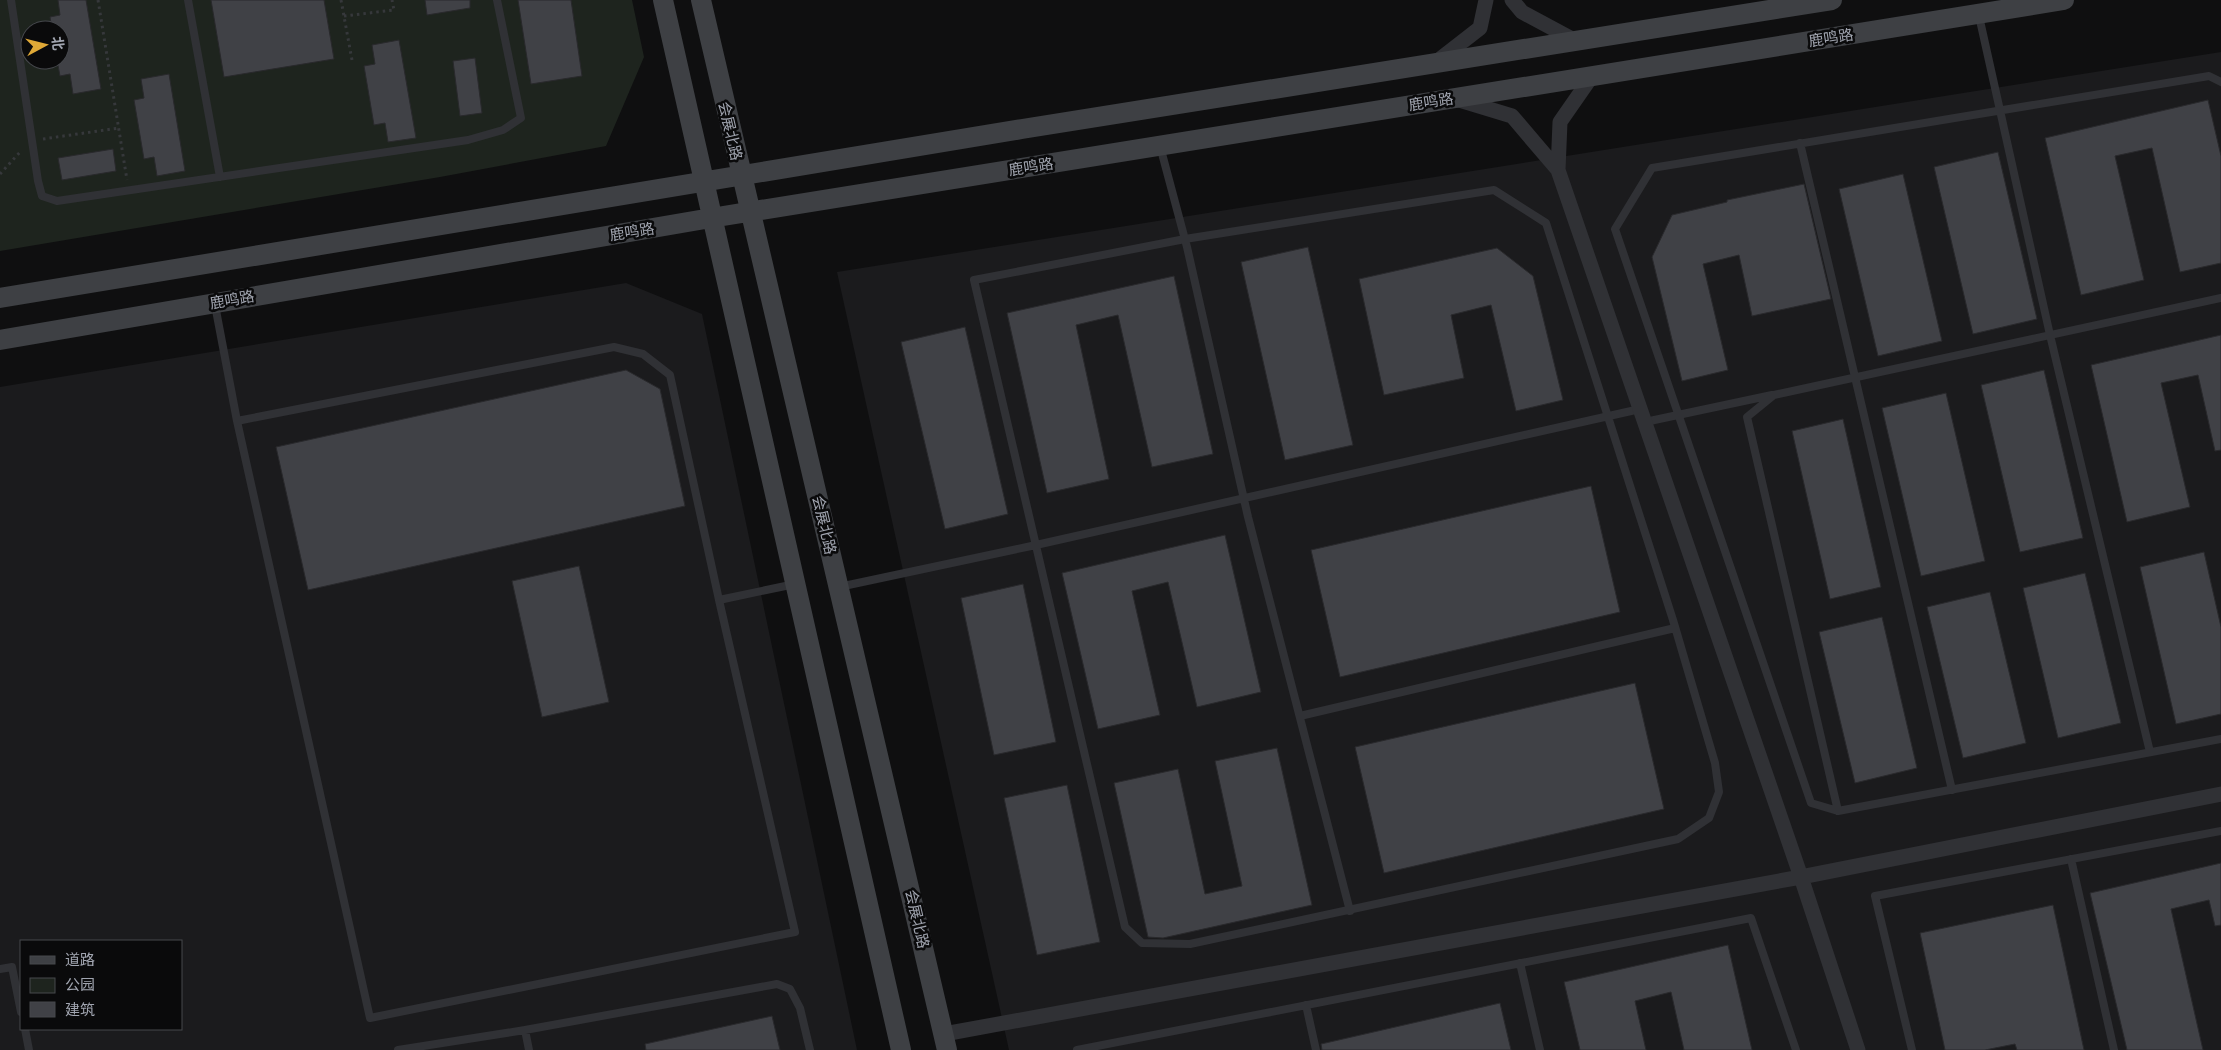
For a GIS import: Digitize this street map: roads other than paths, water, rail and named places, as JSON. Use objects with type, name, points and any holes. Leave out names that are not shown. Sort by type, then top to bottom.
[{"type":"main road","points":[[664,0],[901,1050]]},
{"type":"main road","name":"会展北路","points":[[701,0],[740,175],[751,212],[946,1042]]},
{"type":"main road","points":[[0,298],[740,175],[1832,0]]},
{"type":"main road","name":"鹿鸣路","points":[[0,340],[712,218],[2064,0]]},
{"type":"street","points":[[1434,63],[1480,28],[1486,0]]},
{"type":"street","points":[[1512,0],[1522,12],[1576,41]]},
{"type":"street","points":[[1592,76],[1560,122],[1558,170],[1801,877],[1858,1050]]},
{"type":"street","points":[[1454,98],[1512,116],[1558,170]]},
{"type":"street","points":[[946,1042],[2221,794]]},
{"type":"lane","points":[[11,0],[42,196],[57,201],[468,140],[503,130],[521,118],[497,0]]},
{"type":"lane","points":[[188,0],[220,177]]},
{"type":"lane","points":[[1979,14],[2050,335],[2150,752]]},
{"type":"lane","points":[[2221,82],[2209,76],[1652,168],[1615,229],[1811,803],[1838,811],[2221,738]]},
{"type":"lane","points":[[1800,144],[1952,790]]},
{"type":"lane","points":[[1160,146],[1185,239],[1244,498],[1350,911]]},
{"type":"lane","points":[[1494,190],[1546,223],[1607,415],[1675,628],[1715,763],[1719,792],[1709,818],[1678,839],[1190,944],[1142,943],[1125,927],[974,280],[1185,239],[1494,190]]},
{"type":"lane","points":[[839,587],[1036,546],[1607,415],[1678,416],[2221,298]]},
{"type":"lane","points":[[214,303],[237,421],[370,1018],[795,932],[719,600],[670,374],[643,354],[614,347],[237,421]]},
{"type":"lane","points":[[1774,395],[1747,417],[1838,811]]},
{"type":"lane","points":[[719,600],[795,584]]},
{"type":"lane","points":[[1300,716],[1675,628]]},
{"type":"lane","points":[[1912,1050],[1875,896],[2221,831]]},
{"type":"lane","points":[[2071,859],[2114,1050]]},
{"type":"lane","points":[[1078,1050],[1752,918],[1796,1050]]},
{"type":"lane","points":[[1520,963],[1540,1050]]},
{"type":"lane","points":[[0,969],[12,967],[20,1007]]},
{"type":"lane","points":[[398,1050],[525,1030],[777,984],[790,990],[800,1008],[810,1050]]},
{"type":"lane","points":[[1306,1005],[1316,1050]]},
{"type":"lane","points":[[24,1030],[29,1050]]},
{"type":"lane","points":[[525,1030],[529,1050]]}]
